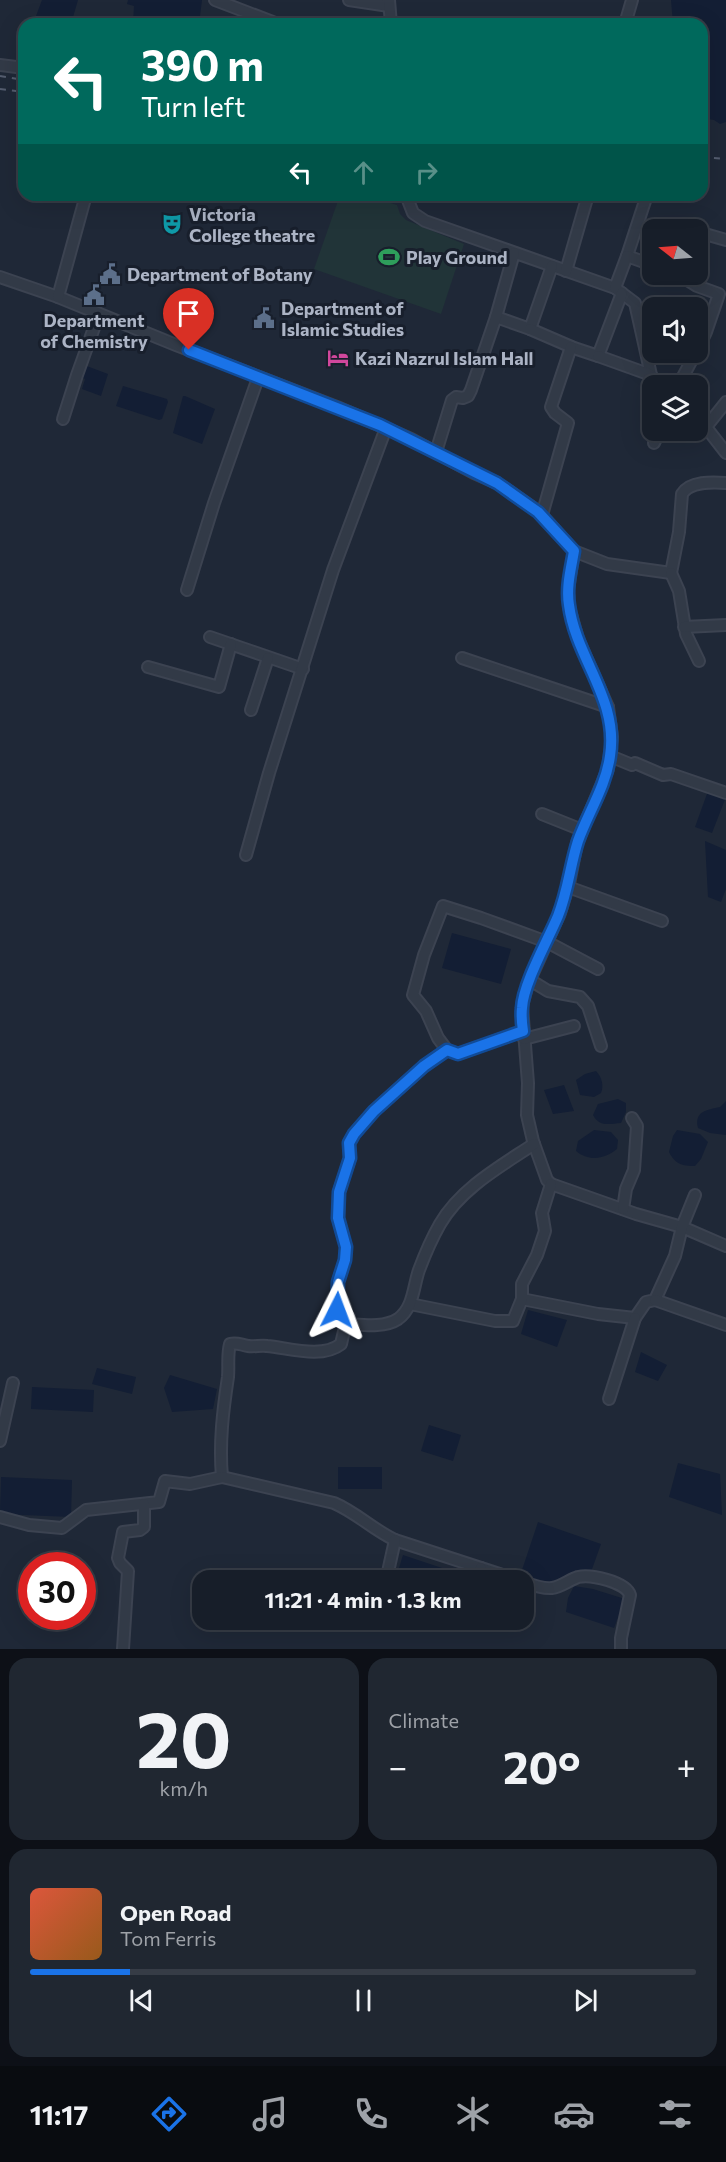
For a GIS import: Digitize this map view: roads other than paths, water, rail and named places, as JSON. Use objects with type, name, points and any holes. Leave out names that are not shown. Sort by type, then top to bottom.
[{"type":"street","points":[[215,0],[262,18]]},
{"type":"street","points":[[349,0],[389,3],[390,18]]},
{"type":"street","points":[[627,18],[632,0]]},
{"type":"street","points":[[0,65],[18,68]]},
{"type":"street","points":[[58,297],[84,201]]},
{"type":"street","points":[[408,201],[413,213],[424,221],[618,291],[635,303],[651,375]]},
{"type":"street","points":[[566,271],[586,201]]},
{"type":"street","points":[[598,356],[645,201]]},
{"type":"street","points":[[708,235],[726,240]]},
{"type":"street","points":[[436,452],[452,400],[456,397],[468,396],[496,317],[514,253]]},
{"type":"street","points":[[627,256],[642,261]]},
{"type":"street","points":[[530,329],[552,266]]},
{"type":"street","points":[[0,277],[58,297],[386,428],[497,483],[542,515],[574,551],[607,564],[671,573]]},
{"type":"street","points":[[695,285],[719,294],[708,326]]},
{"type":"street","points":[[63,419],[76,375],[99,314]]},
{"type":"street","points":[[496,317],[571,347],[651,375]]},
{"type":"street","points":[[542,515],[568,423],[555,413],[551,406],[571,347]]},
{"type":"street","points":[[187,590],[214,503],[258,378]]},
{"type":"street","points":[[708,424],[726,402]]},
{"type":"street","points":[[246,855],[269,773],[333,570],[386,428]]},
{"type":"street","points":[[708,430],[726,453]]},
{"type":"street","points":[[699,661],[684,627],[679,591],[671,573],[679,532],[680,500],[684,490],[709,482],[726,483]]},
{"type":"street","points":[[574,551],[568,590],[569,607],[578,639],[608,707],[612,737],[608,769],[577,843],[568,887],[530,980],[522,1006],[528,1083],[527,1115],[534,1144],[547,1180],[551,1184],[682,1227],[726,1246]]},
{"type":"street","points":[[684,627],[726,625]]},
{"type":"street","points":[[210,637],[303,669]]},
{"type":"street","points":[[148,667],[219,687],[231,645]]},
{"type":"street","points":[[251,710],[268,658]]},
{"type":"street","points":[[462,658],[608,707]]},
{"type":"street","points":[[610,756],[632,765],[635,763],[663,775],[671,774],[726,793]]},
{"type":"street","points":[[542,814],[582,830]]},
{"type":"street","points":[[568,887],[662,921]]},
{"type":"street","points":[[574,1026],[523,1035],[458,1054],[447,1050],[438,1038],[426,1011],[413,995],[424,955],[443,906],[547,942],[598,969]]},
{"type":"street","points":[[530,980],[548,991],[580,997],[588,1006],[601,1046]]},
{"type":"street","points":[[222,1477],[220,1455],[230,1344],[232,1342],[249,1347],[327,1351],[341,1344],[349,1317],[337,1310],[336,1296],[346,1247],[338,1218],[339,1192],[350,1158],[349,1143],[374,1111],[424,1066],[447,1050]]},
{"type":"street","points":[[623,1209],[626,1189],[634,1170],[637,1126],[632,1118]]},
{"type":"street","points":[[348,1324],[375,1326],[397,1320],[410,1304],[420,1266],[441,1222],[458,1200],[491,1173],[534,1144]]},
{"type":"street","points":[[410,1304],[484,1319],[509,1321],[516,1317],[522,1299],[522,1284],[537,1255],[545,1232],[542,1213],[551,1184]]},
{"type":"street","points":[[655,1300],[675,1256],[682,1227],[695,1195]]},
{"type":"street","points":[[522,1299],[598,1314],[635,1318]]},
{"type":"street","points":[[609,1399],[635,1318],[646,1302],[655,1300],[726,1325]]},
{"type":"street","points":[[0,1441],[12,1383]]},
{"type":"street","points":[[0,1517],[29,1525],[62,1528],[86,1510],[161,1502],[165,1481],[190,1484],[222,1477],[334,1503],[351,1510],[376,1531],[395,1540],[487,1570]]},
{"type":"street","points":[[123,1649],[128,1571],[118,1558],[123,1532],[140,1530],[144,1527],[144,1504]]},
{"type":"street","points":[[388,1570],[395,1540]]},
{"type":"street","points":[[534,1585],[549,1589],[578,1577],[587,1576],[597,1577],[624,1587],[630,1595],[621,1638],[621,1649]]},
{"type":"water","points":[[42,0],[78,0],[73,18],[35,18]]},
{"type":"water","points":[[128,0],[202,0],[200,18],[133,18],[134,6],[127,4]]},
{"type":"water","points":[[671,0],[726,0],[726,122],[720,124],[708,119],[708,18],[672,18]]},
{"type":"water","points":[[84,365],[108,374],[101,396],[82,389],[85,379],[80,377]]},
{"type":"water","points":[[123,386],[167,399],[162,419],[116,406]]},
{"type":"water","points":[[183,396],[215,409],[202,444],[173,433]]},
{"type":"water","points":[[708,791],[726,797],[712,833],[695,827]]},
{"type":"water","points":[[705,841],[726,850],[726,889],[721,902],[708,897]]},
{"type":"water","points":[[452,933],[511,949],[501,984],[442,968]]},
{"type":"water","points":[[596,1071],[602,1082],[601,1093],[594,1097],[580,1095],[576,1080]]},
{"type":"water","points":[[564,1085],[574,1111],[553,1114],[544,1090]]},
{"type":"water","points":[[618,1099],[626,1103],[626,1112],[621,1123],[605,1124],[595,1119],[593,1115],[598,1104]]},
{"type":"water","points":[[726,1101],[726,1135],[710,1133],[698,1128],[698,1118],[703,1112],[720,1107]]},
{"type":"water","points":[[594,1130],[611,1132],[618,1140],[617,1149],[597,1158],[586,1157],[576,1151],[578,1141]]},
{"type":"water","points":[[677,1130],[700,1134],[708,1142],[701,1159],[695,1166],[679,1164],[669,1152]]},
{"type":"water","points":[[528,1310],[567,1320],[557,1347],[521,1334]]},
{"type":"water","points":[[641,1352],[667,1365],[658,1381],[635,1372]]},
{"type":"water","points":[[97,1368],[136,1377],[132,1394],[92,1384]]},
{"type":"water","points":[[170,1375],[217,1389],[213,1409],[172,1412],[164,1388]]},
{"type":"water","points":[[32,1387],[94,1390],[93,1412],[31,1409]]},
{"type":"water","points":[[429,1425],[461,1435],[453,1461],[421,1451]]},
{"type":"water","points":[[678,1463],[720,1474],[722,1515],[669,1497]]},
{"type":"water","points":[[338,1467],[382,1467],[382,1489],[338,1489]]},
{"type":"water","points":[[1,1477],[72,1480],[71,1517],[0,1514]]},
{"type":"water","points":[[538,1522],[601,1544],[591,1572],[566,1576],[552,1584],[534,1580],[534,1570],[522,1570]]},
{"type":"water","points":[[403,1555],[448,1570],[398,1570]]},
{"type":"water","points":[[574,1586],[625,1599],[614,1628],[566,1612],[568,1598]]},
{"type":"railway","points":[[0,76],[18,79]]},
{"type":"railway","points":[[0,89],[18,91]]},
{"type":"railway","points":[[708,158],[726,159]]},
{"type":"place","name":"Victoria College theatre","points":[[172,224]]},
{"type":"place","name":"Play Ground","points":[[389,257]]},
{"type":"place","name":"Department of Botany","points":[[110,274]]},
{"type":"place","name":"Department of Chemistry","points":[[94,295]]},
{"type":"place","name":"Department of Islamic Studies","points":[[264,318]]},
{"type":"place","name":"Kazi Nazrul Islam Hall","points":[[338,358]]}]
